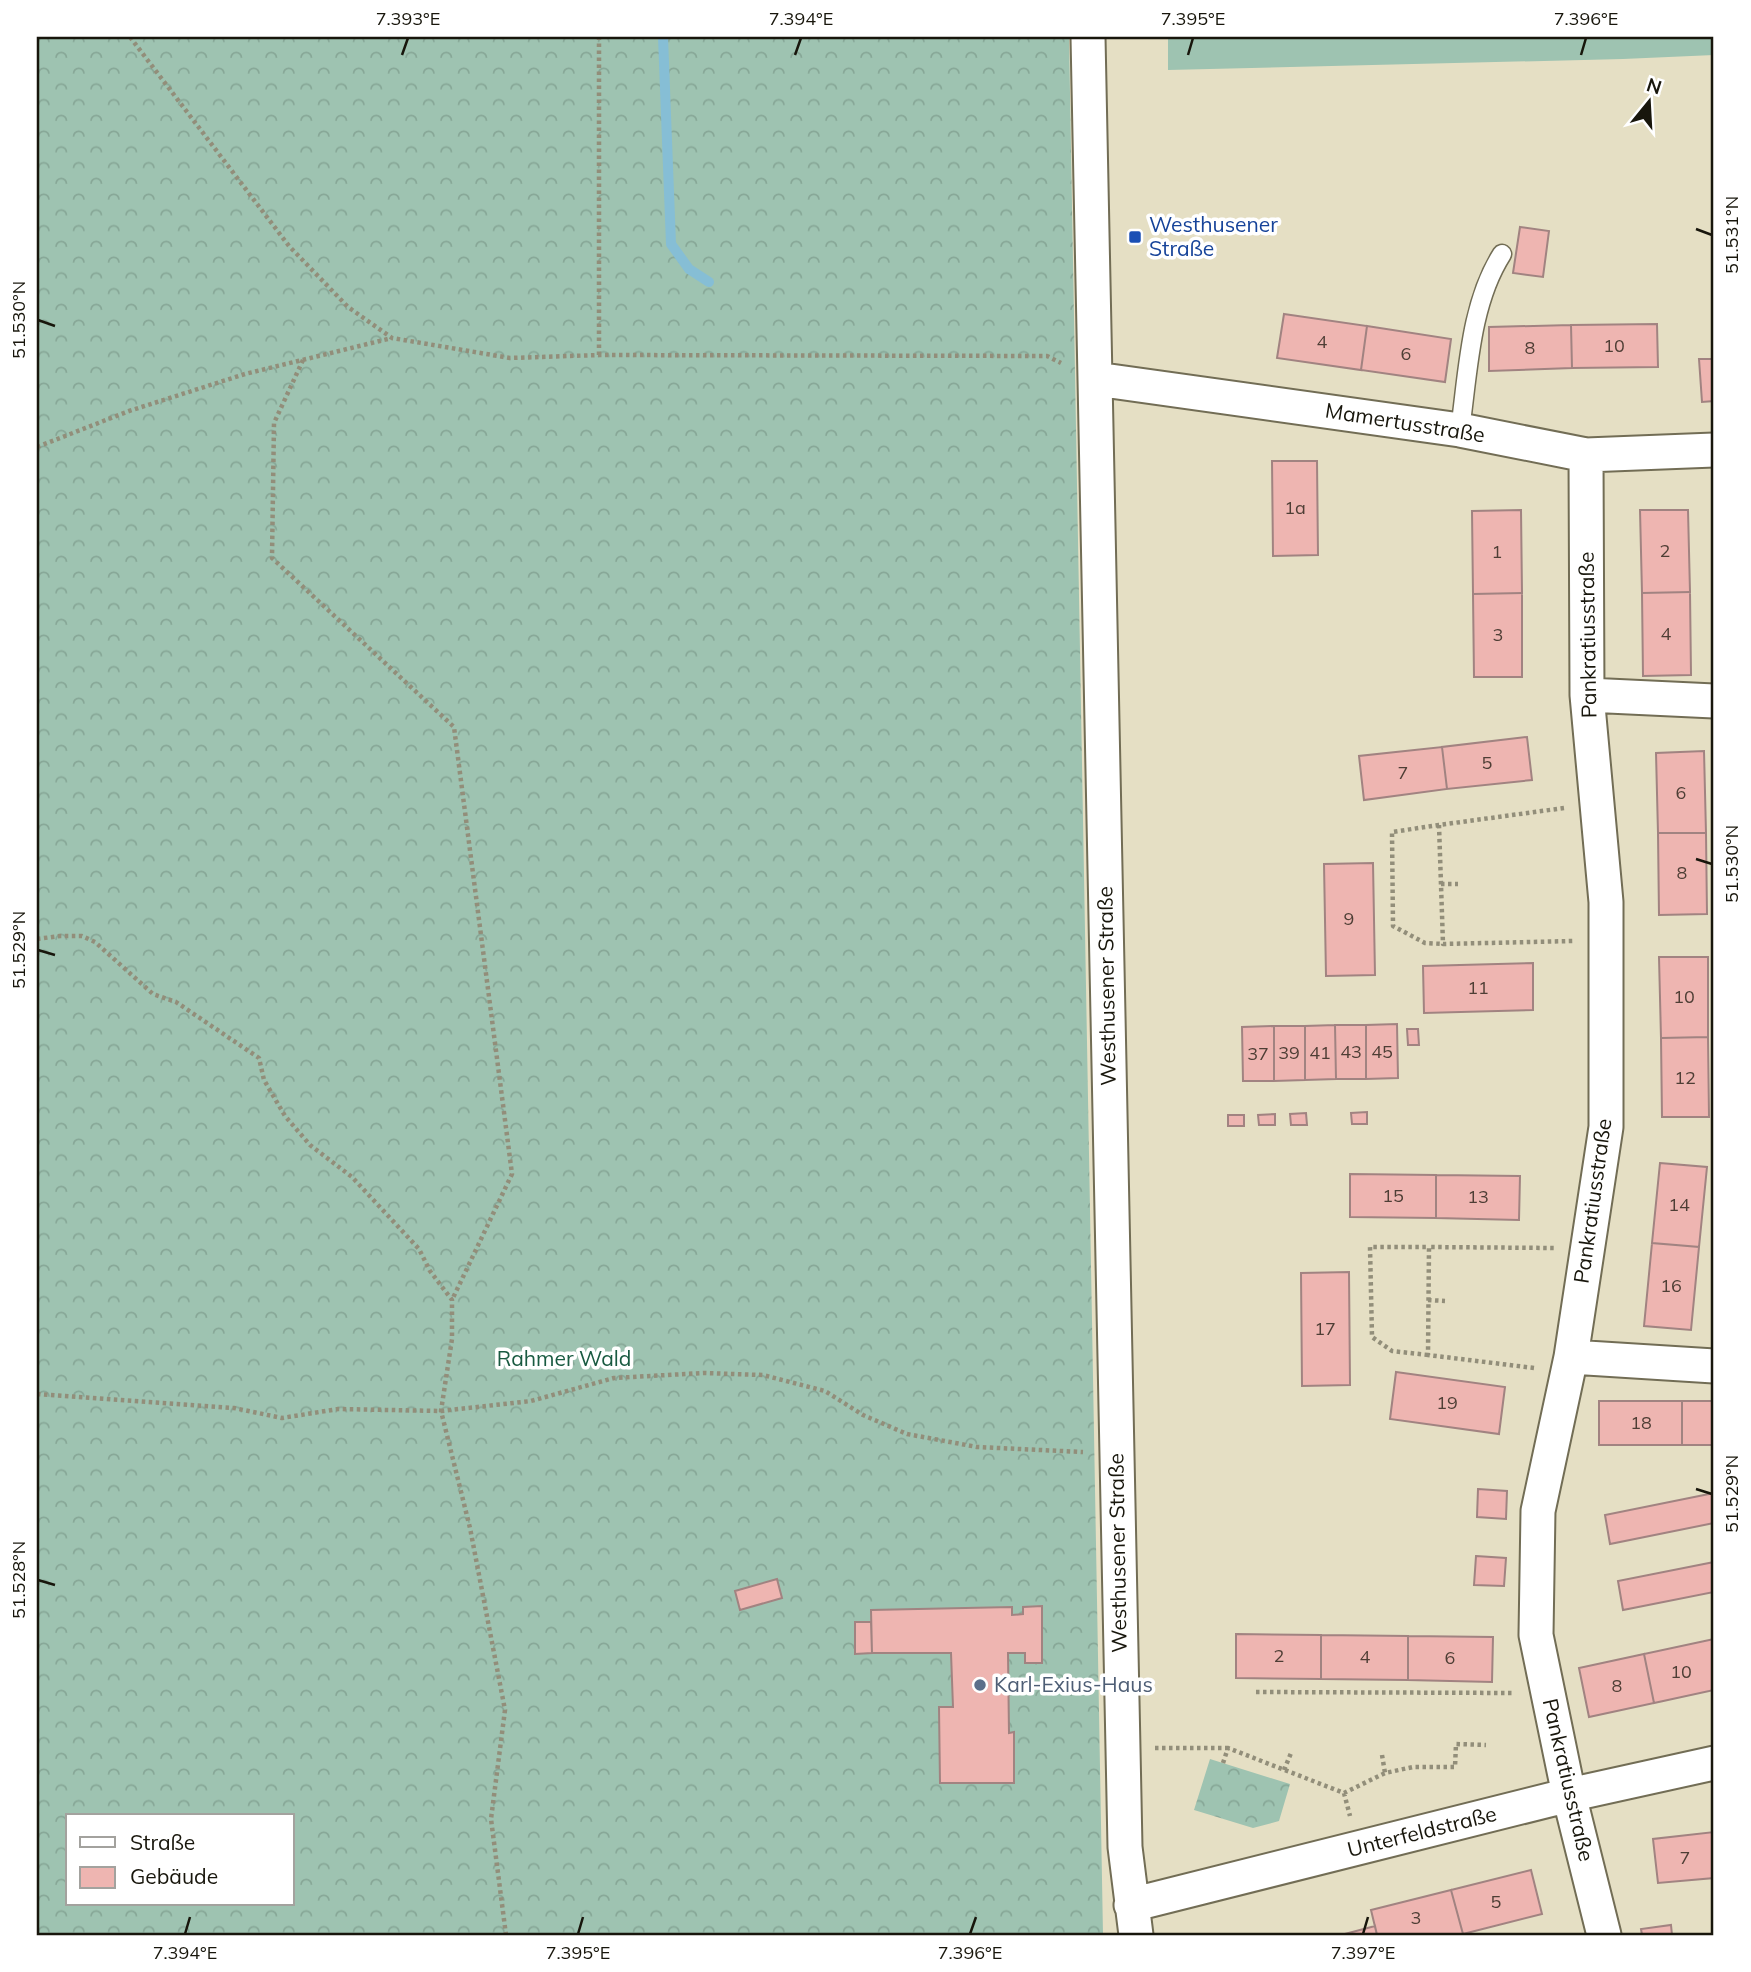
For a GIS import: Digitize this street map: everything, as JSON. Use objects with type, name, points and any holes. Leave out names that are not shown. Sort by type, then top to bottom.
[{"type":"street","name":"Westhusener Straße","points":[[1088,37],[1125,1847],[1133,1920]]},
{"type":"street","name":"Mamertusstraße","points":[[1096,379],[1460,430],[1586,455],[1714,450]]},
{"type":"street","name":"Pankratiusstraße","points":[[1586,455],[1587,695],[1606,902],[1605,1127],[1569,1365],[1538,1511],[1536,1635],[1569,1795],[1604,1935]]},
{"type":"street","points":[[1587,695],[1714,701]]},
{"type":"street","points":[[1569,1365],[1714,1366]]},
{"type":"street","name":"Unterfeldstraße","points":[[1133,1920],[1569,1795],[1714,1763]]},
{"type":"lane","points":[[1460,430],[1480,306],[1491,274],[1502,254]]},
{"type":"path","points":[[131,37],[289,246],[348,307],[393,338]]},
{"type":"path","points":[[599,37],[599,355]]},
{"type":"path","points":[[37,447],[129,411],[245,374],[393,338],[510,358],[599,355],[1047,356],[1096,379]]},
{"type":"path","points":[[303,360],[274,423],[272,558],[454,727],[512,1174],[452,1300],[452,1339],[441,1411],[470,1528],[505,1710],[491,1819],[506,1935]]},
{"type":"path","points":[[1597,803],[1392,832],[1393,926],[1425,943],[1606,941]]},
{"type":"path","points":[[1439,825],[1443,944]]},
{"type":"path","points":[[1441,884],[1458,884]]},
{"type":"path","points":[[37,939],[82,936],[95,942],[153,994],[176,1002],[259,1058],[264,1080],[285,1116],[310,1144],[352,1177],[419,1249],[430,1271],[452,1300]]},
{"type":"path","points":[[1569,1365],[1428,1356],[1392,1351],[1372,1337],[1370,1247],[1587,1249]]},
{"type":"path","points":[[1428,1356],[1429,1247]]},
{"type":"path","points":[[1428,1300],[1445,1301]]},
{"type":"path","points":[[37,1394],[234,1408],[282,1418],[338,1409],[441,1411],[531,1401],[614,1378],[703,1373],[763,1375],[825,1391],[863,1415],[907,1434],[977,1447],[1116,1454]]},
{"type":"path","points":[[1256,1692],[1548,1694]]},
{"type":"path","points":[[1123,1750],[1189,1746],[1228,1748],[1344,1793],[1385,1773],[1413,1767],[1455,1767],[1455,1744],[1486,1745]]},
{"type":"path","points":[[1223,1763],[1228,1748]]},
{"type":"path","points":[[1284,1770],[1291,1753]]},
{"type":"path","points":[[1382,1755],[1385,1773]]},
{"type":"green space","name":"Rahmer Wald","points":[[37,37],[1069,37],[1103,1935],[37,1935]]},
{"type":"green space","points":[[1168,37],[1714,37],[1714,55],[1168,70]]},
{"type":"green space","points":[[1210,1759],[1290,1784],[1279,1821],[1253,1828],[1194,1810]]},
{"type":"building","points":[[1520,227],[1549,231],[1543,277],[1513,273]]},
{"type":"building","points":[[1284,314],[1367,326],[1361,370],[1277,358]]},
{"type":"building","points":[[1657,324],[1658,367],[1572,368],[1571,325]]},
{"type":"building","points":[[1571,325],[1572,368],[1489,371],[1489,327]]},
{"type":"building","points":[[1367,326],[1451,339],[1445,382],[1361,370]]},
{"type":"building","points":[[1699,359],[1714,359],[1714,401],[1702,402]]},
{"type":"building","points":[[1272,461],[1317,461],[1318,555],[1273,556]]},
{"type":"building","points":[[1521,510],[1522,593],[1473,594],[1472,511]]},
{"type":"building","points":[[1640,510],[1688,510],[1690,592],[1642,593]]},
{"type":"building","points":[[1690,592],[1691,675],[1643,676],[1642,593]]},
{"type":"building","points":[[1522,593],[1522,677],[1474,677],[1473,594]]},
{"type":"building","points":[[1527,737],[1532,780],[1447,789],[1442,747]]},
{"type":"building","points":[[1442,747],[1447,789],[1364,800],[1359,756]]},
{"type":"building","points":[[1704,751],[1706,833],[1658,833],[1656,753]]},
{"type":"building","points":[[1658,833],[1706,833],[1707,914],[1659,915]]},
{"type":"building","points":[[1373,863],[1375,975],[1326,976],[1324,864]]},
{"type":"building","points":[[1659,957],[1708,957],[1708,1037],[1661,1038]]},
{"type":"building","points":[[1533,963],[1533,1010],[1424,1013],[1423,966]]},
{"type":"building","points":[[1397,1024],[1398,1078],[1366,1079],[1366,1025]]},
{"type":"building","points":[[1335,1025],[1366,1025],[1366,1079],[1336,1079]]},
{"type":"building","points":[[1335,1025],[1336,1079],[1305,1080],[1305,1026]]},
{"type":"building","points":[[1274,1026],[1305,1026],[1305,1080],[1274,1081]]},
{"type":"building","points":[[1274,1026],[1274,1081],[1243,1081],[1242,1027]]},
{"type":"building","points":[[1407,1029],[1418,1029],[1419,1045],[1408,1045]]},
{"type":"building","points":[[1708,1037],[1709,1117],[1662,1117],[1661,1038]]},
{"type":"building","points":[[1367,1112],[1367,1124],[1352,1124],[1351,1113]]},
{"type":"building","points":[[1306,1113],[1307,1125],[1291,1125],[1290,1114]]},
{"type":"building","points":[[1275,1114],[1275,1125],[1259,1125],[1258,1115]]},
{"type":"building","points":[[1228,1115],[1244,1115],[1244,1126],[1228,1126]]},
{"type":"building","points":[[1660,1163],[1707,1167],[1699,1247],[1652,1243]]},
{"type":"building","points":[[1350,1174],[1436,1175],[1436,1218],[1350,1217]]},
{"type":"building","points":[[1436,1175],[1520,1176],[1519,1220],[1436,1218]]},
{"type":"building","points":[[1652,1243],[1699,1247],[1691,1330],[1644,1326]]},
{"type":"building","points":[[1349,1272],[1350,1385],[1302,1386],[1301,1273]]},
{"type":"building","points":[[1396,1372],[1505,1387],[1499,1434],[1390,1419]]},
{"type":"building","points":[[1599,1401],[1682,1401],[1682,1445],[1599,1445]]},
{"type":"building","points":[[1682,1401],[1714,1401],[1714,1445],[1682,1445]]},
{"type":"building","points":[[1478,1489],[1507,1491],[1506,1519],[1477,1517]]},
{"type":"building","points":[[1714,1493],[1714,1523],[1610,1544],[1605,1515]]},
{"type":"building","points":[[1476,1556],[1506,1558],[1504,1586],[1474,1585]]},
{"type":"building","points":[[1714,1562],[1714,1592],[1623,1610],[1618,1581]]},
{"type":"building","points":[[777,1579],[782,1598],[740,1610],[735,1591]]},
{"type":"building","name":"Karl-Exius-Haus","points":[[1042,1606],[1042,1663],[1025,1663],[1025,1653],[1008,1653],[1009,1733],[1014,1732],[1014,1783],[940,1783],[939,1707],[953,1707],[951,1653],[872,1653],[871,1610],[1012,1607],[1012,1615],[1023,1614],[1023,1607]]},
{"type":"building","points":[[855,1622],[871,1622],[872,1653],[855,1654]]},
{"type":"building","points":[[1236,1634],[1321,1635],[1321,1679],[1236,1678]]},
{"type":"building","points":[[1321,1635],[1408,1636],[1408,1680],[1321,1679]]},
{"type":"building","points":[[1408,1636],[1493,1637],[1492,1682],[1408,1680]]},
{"type":"building","points":[[1714,1639],[1714,1690],[1654,1703],[1644,1654]]},
{"type":"building","points":[[1644,1654],[1654,1703],[1589,1717],[1579,1668]]},
{"type":"building","points":[[1714,1832],[1714,1878],[1658,1883],[1653,1839]]},
{"type":"building","points":[[1531,1870],[1542,1914],[1463,1934],[1451,1890]]},
{"type":"building","points":[[1451,1890],[1463,1934],[1377,1935],[1371,1910]]},
{"type":"building","points":[[1671,1925],[1672,1935],[1642,1935],[1641,1929]]},
{"type":"building","points":[[1375,1926],[1377,1935],[1341,1935]]},
{"type":"waterway","points":[[663,37],[671,244],[689,269],[709,282]]},
{"type":"place","name":"Westhusener Straße","points":[[1135,237]]},
{"type":"place","name":"Karl-Exius-Haus","points":[[980,1685]]}]
